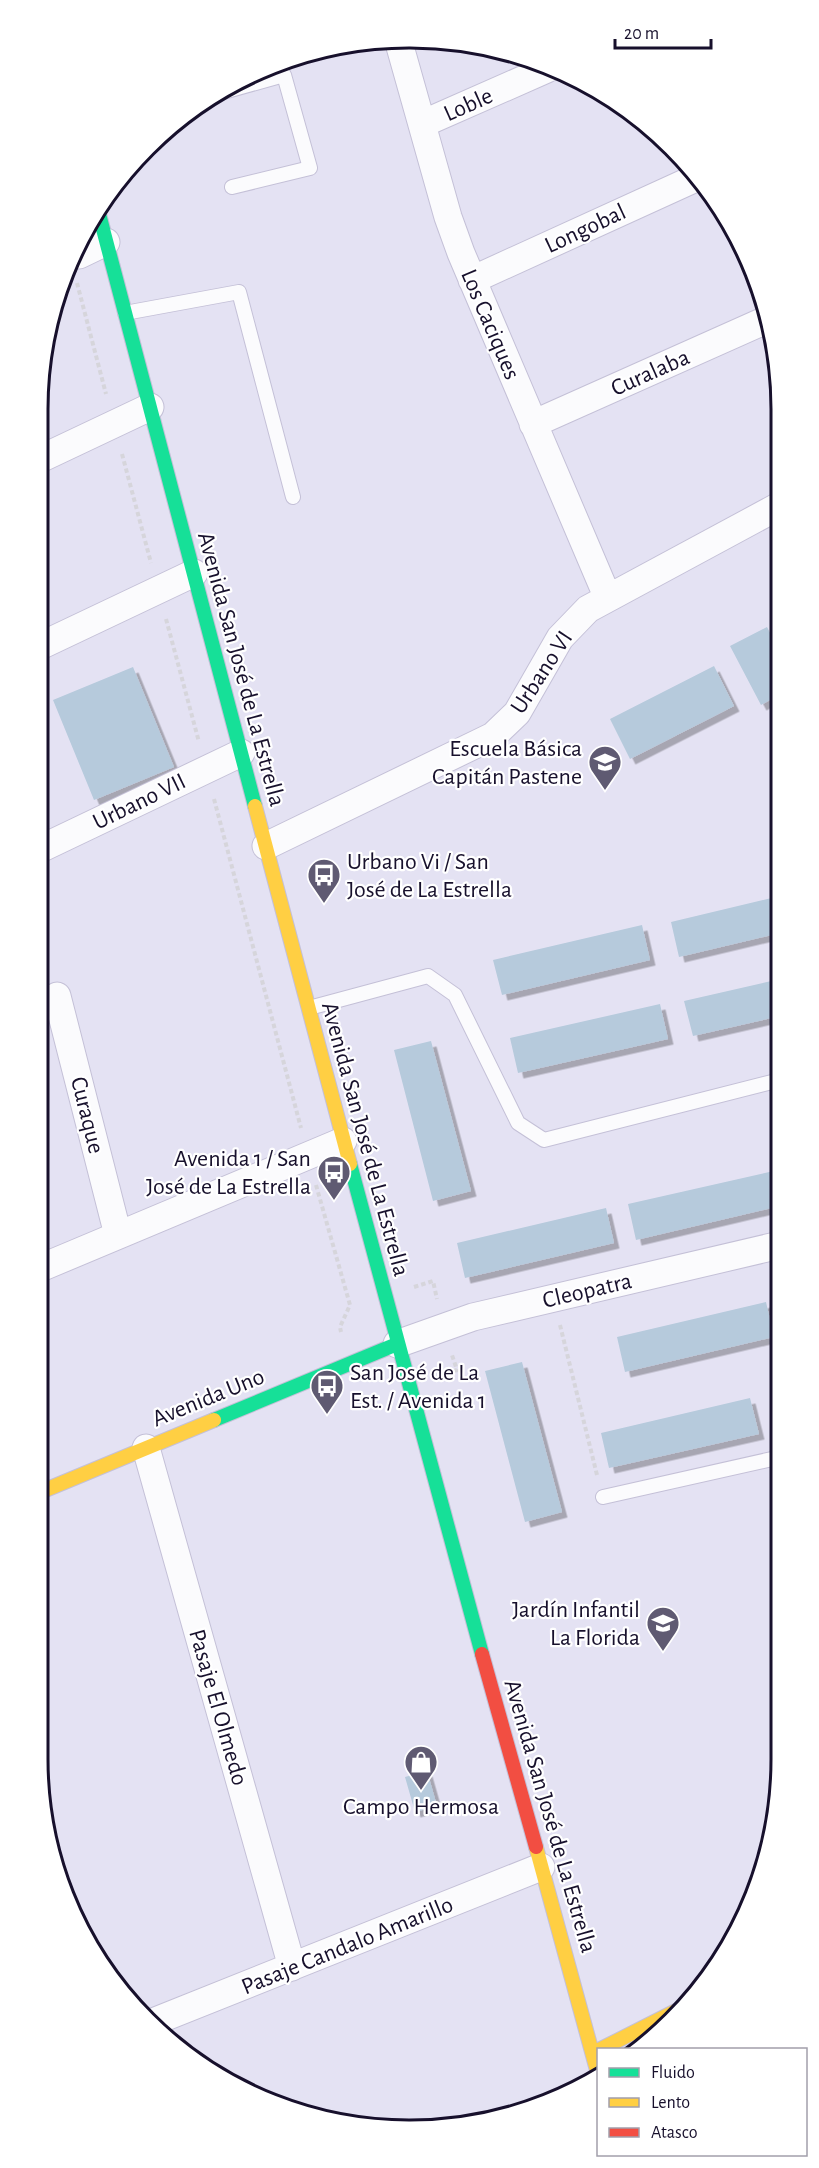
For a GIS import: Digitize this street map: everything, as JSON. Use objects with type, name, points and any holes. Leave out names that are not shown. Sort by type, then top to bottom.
[{"type":"main road","name":"Avenida San José de La Estrella","points":[[101,222],[397,1344],[541,1867],[597,2051]]},
{"type":"main road","name":"Avenida Uno","points":[[48,1489],[397,1344]]},
{"type":"main road","points":[[603,2048],[659,2020]]},
{"type":"street","name":"Los Caciques","points":[[401,48],[448,217],[472,280],[607,597]]},
{"type":"street","name":"Loble","points":[[422,124],[539,72]]},
{"type":"street","name":"Longobal","points":[[472,280],[689,181]]},
{"type":"street","points":[[84,253],[106,242]]},
{"type":"street","name":"Curalaba","points":[[533,424],[760,322]]},
{"type":"street","points":[[48,455],[150,407]]},
{"type":"street","name":"Urbano VI","points":[[266,846],[493,736],[506,725],[526,700],[560,638],[588,609],[771,510]]},
{"type":"street","points":[[48,642],[194,573]]},
{"type":"street","name":"Urbano VII","points":[[48,845],[241,753]]},
{"type":"street","name":"Curaque","points":[[57,996],[118,1235]]},
{"type":"street","points":[[48,1265],[343,1141]]},
{"type":"street","name":"Cleopatra","points":[[397,1344],[473,1317],[771,1247]]},
{"type":"street","name":"Pasaje El Olmedo","points":[[146,1448],[292,1967]]},
{"type":"street","name":"Pasaje Candalo Amarillo","points":[[160,2019],[541,1867]]},
{"type":"lane","points":[[232,187],[310,168],[284,75],[253,84]]},
{"type":"lane","points":[[125,313],[239,292],[293,497]]},
{"type":"lane","points":[[309,1008],[428,976],[455,995],[518,1124],[544,1140],[771,1082]]},
{"type":"lane","points":[[603,1497],[771,1459]]},
{"type":"path","points":[[553,1298],[603,1497]]},
{"type":"building","points":[[767,627],[771,635],[771,699],[761,705],[730,646]]},
{"type":"building","points":[[714,666],[734,706],[630,759],[610,719]]},
{"type":"building","points":[[133,667],[174,767],[94,800],[53,700]]},
{"type":"building","points":[[771,898],[771,935],[679,957],[671,922]]},
{"type":"building","points":[[642,925],[650,960],[502,995],[493,960]]},
{"type":"building","points":[[771,981],[771,1018],[693,1036],[684,1001]]},
{"type":"building","points":[[660,1004],[668,1039],[518,1073],[510,1038]]},
{"type":"building","points":[[431,1041],[471,1191],[433,1201],[394,1050]]},
{"type":"building","points":[[771,1172],[771,1208],[636,1240],[628,1204]]},
{"type":"building","points":[[606,1208],[614,1243],[465,1278],[457,1243]]},
{"type":"building","points":[[766,1302],[771,1324],[771,1338],[625,1372],[617,1337]]},
{"type":"building","points":[[522,1362],[562,1512],[525,1522],[485,1371]]},
{"type":"building","points":[[750,1398],[759,1434],[609,1468],[601,1433]]},
{"type":"building","name":"Campo Hermosa","points":[[427,1771],[437,1806],[415,1812],[405,1777]]},
{"type":"traffic: fast","points":[[101,221],[255,806]]},
{"type":"traffic: fast","points":[[350,1164],[482,1654]]},
{"type":"traffic: fast","points":[[214,1420],[397,1344]]},
{"type":"traffic: slow","points":[[255,806],[350,1164]]},
{"type":"traffic: slow","points":[[48,1489],[214,1420]]},
{"type":"traffic: slow","points":[[536,1847],[596,2068]]},
{"type":"traffic: slow","points":[[603,2048],[659,2020]]},
{"type":"traffic: jam","points":[[482,1654],[536,1847]]},
{"type":"place","name":"Escuela Básica Capitán Pastene","points":[[605,791]]},
{"type":"place","name":"Urbano Vi / San José de La Estrella","points":[[324,904]]},
{"type":"place","name":"Avenida 1 / San José de La Estrella","points":[[334,1201]]},
{"type":"place","name":"San José de La Est. / Avenida 1","points":[[327,1415]]},
{"type":"place","name":"Jardín Infantil La Florida","points":[[663,1652]]},
{"type":"place","name":"Campo Hermosa","points":[[421,1791]]}]
